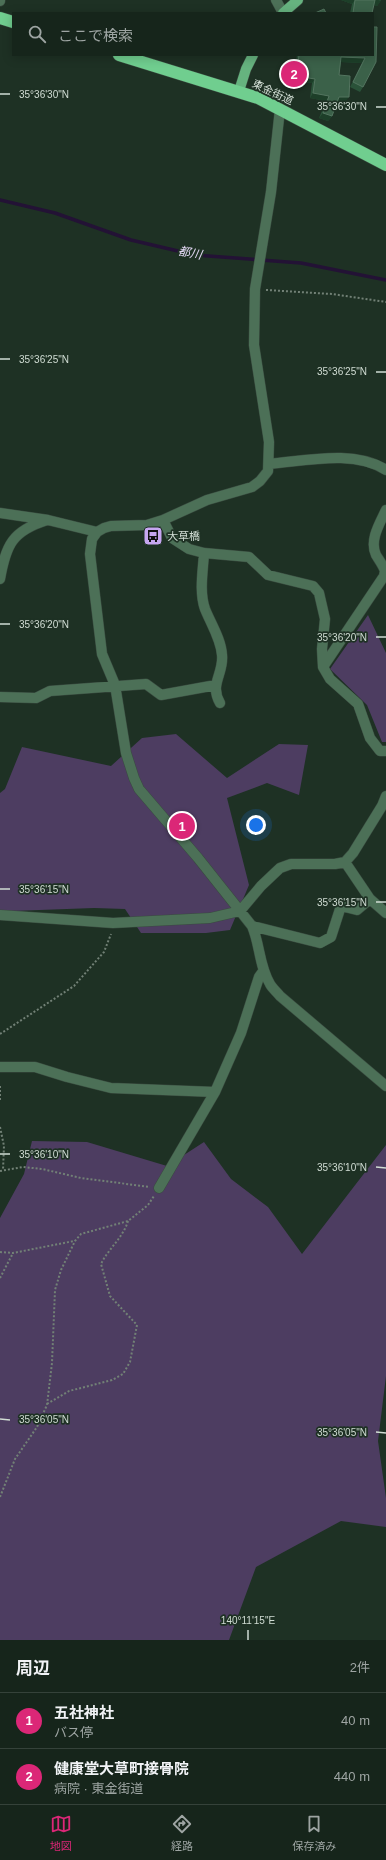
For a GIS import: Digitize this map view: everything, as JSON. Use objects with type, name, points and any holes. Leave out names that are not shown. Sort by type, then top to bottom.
[{"type":"highway","points":[[0,18],[12,22]]},
{"type":"highway","name":"東金街道","points":[[122,56],[258,98],[386,164]]},
{"type":"main road","points":[[284,12],[298,0]]},
{"type":"main road","points":[[239,91],[246,69],[252,56]]},
{"type":"street","points":[[276,0],[282,12]]},
{"type":"street","points":[[280,110],[271,192],[255,289],[254,345],[269,442],[269,464],[265,477],[252,487],[207,500],[163,520],[147,525],[111,526],[97,532],[92,539],[90,554],[102,654],[115,685],[126,753],[134,778],[146,798],[198,858],[252,926],[256,934],[264,970],[270,984],[280,996],[386,1086]]},
{"type":"street","points":[[269,464],[351,458],[380,466],[386,470]]},
{"type":"street","points":[[323,667],[384,576],[386,571],[376,553],[374,546],[375,535],[386,510]]},
{"type":"street","points":[[0,513],[48,520],[97,532]]},
{"type":"street","points":[[0,579],[11,540],[20,532],[31,526],[48,520]]},
{"type":"street","points":[[163,520],[172,538],[180,545],[189,549],[204,554],[249,557],[268,575],[313,586],[319,593],[325,619],[322,649],[323,667],[330,679],[358,704],[370,738],[380,751],[386,751]]},
{"type":"street","points":[[204,554],[202,592],[203,602],[223,657],[216,685],[216,696],[220,703]]},
{"type":"street","points":[[0,697],[36,698],[50,691],[115,685],[146,684],[161,695],[216,685]]},
{"type":"street","points":[[0,915],[113,923],[210,918],[240,911],[261,886],[280,868],[291,864],[335,864],[345,862],[353,853],[382,806],[386,796]]},
{"type":"street","points":[[345,862],[370,899],[386,913]]},
{"type":"street","points":[[252,926],[320,943],[331,938],[341,906],[357,910],[370,899]]},
{"type":"street","points":[[159,1188],[214,1092],[241,1033],[259,977],[264,970]]},
{"type":"street","points":[[0,1067],[35,1067],[111,1088],[214,1092]]},
{"type":"path","points":[[255,289],[332,294],[386,302]]},
{"type":"path","points":[[0,1034],[74,986],[104,952],[113,923]]},
{"type":"path","points":[[0,1086],[0,1102]]},
{"type":"path","points":[[0,1127],[4,1146],[2,1170],[23,1167],[42,1169],[81,1178],[159,1188],[148,1205],[128,1221],[81,1234],[74,1241],[61,1270],[56,1290],[52,1363],[47,1404],[37,1427],[15,1459],[0,1497]]},
{"type":"path","points":[[47,1404],[69,1391],[112,1380],[123,1374],[130,1362],[137,1325],[110,1296],[101,1264],[106,1253],[125,1232],[128,1221]]},
{"type":"path","points":[[0,1252],[13,1253],[74,1241]]},
{"type":"path","points":[[0,1278],[13,1253]]},
{"type":"shaded area","points":[[368,615],[386,653],[386,742],[382,742],[367,705],[330,669]]},
{"type":"shaded area","points":[[176,734],[227,778],[279,744],[308,745],[299,795],[267,783],[227,798],[249,885],[230,930],[206,933],[141,933],[125,909],[94,908],[12,911],[0,910],[0,793],[5,789],[22,747],[111,766],[142,738]]},
{"type":"shaded area","points":[[32,1141],[87,1142],[167,1166],[204,1142],[231,1179],[268,1207],[302,1254],[386,1145],[386,1376],[378,1441],[386,1498],[386,1527],[341,1521],[256,1567],[229,1640],[0,1640],[0,1218],[24,1174]]},
{"type":"building","points":[[355,0],[375,0],[372,12],[353,12]]},
{"type":"building","points":[[324,9],[326,12],[317,12]]},
{"type":"building","points":[[374,27],[377,27],[376,62],[363,87],[353,82],[365,58],[341,57],[339,75],[350,76],[349,97],[339,97],[332,116],[323,113],[329,96],[313,93],[315,79],[296,76],[299,56],[374,56]]},
{"type":"waterway","name":"都川","points":[[0,200],[55,213],[131,240],[195,255],[301,263],[386,280]]},
{"type":"place","name":"健康堂大草町接骨院","points":[[294,74]]},
{"type":"place","name":"大草橋","points":[[153,536]]},
{"type":"place","name":"五社神社","points":[[182,826]]}]
